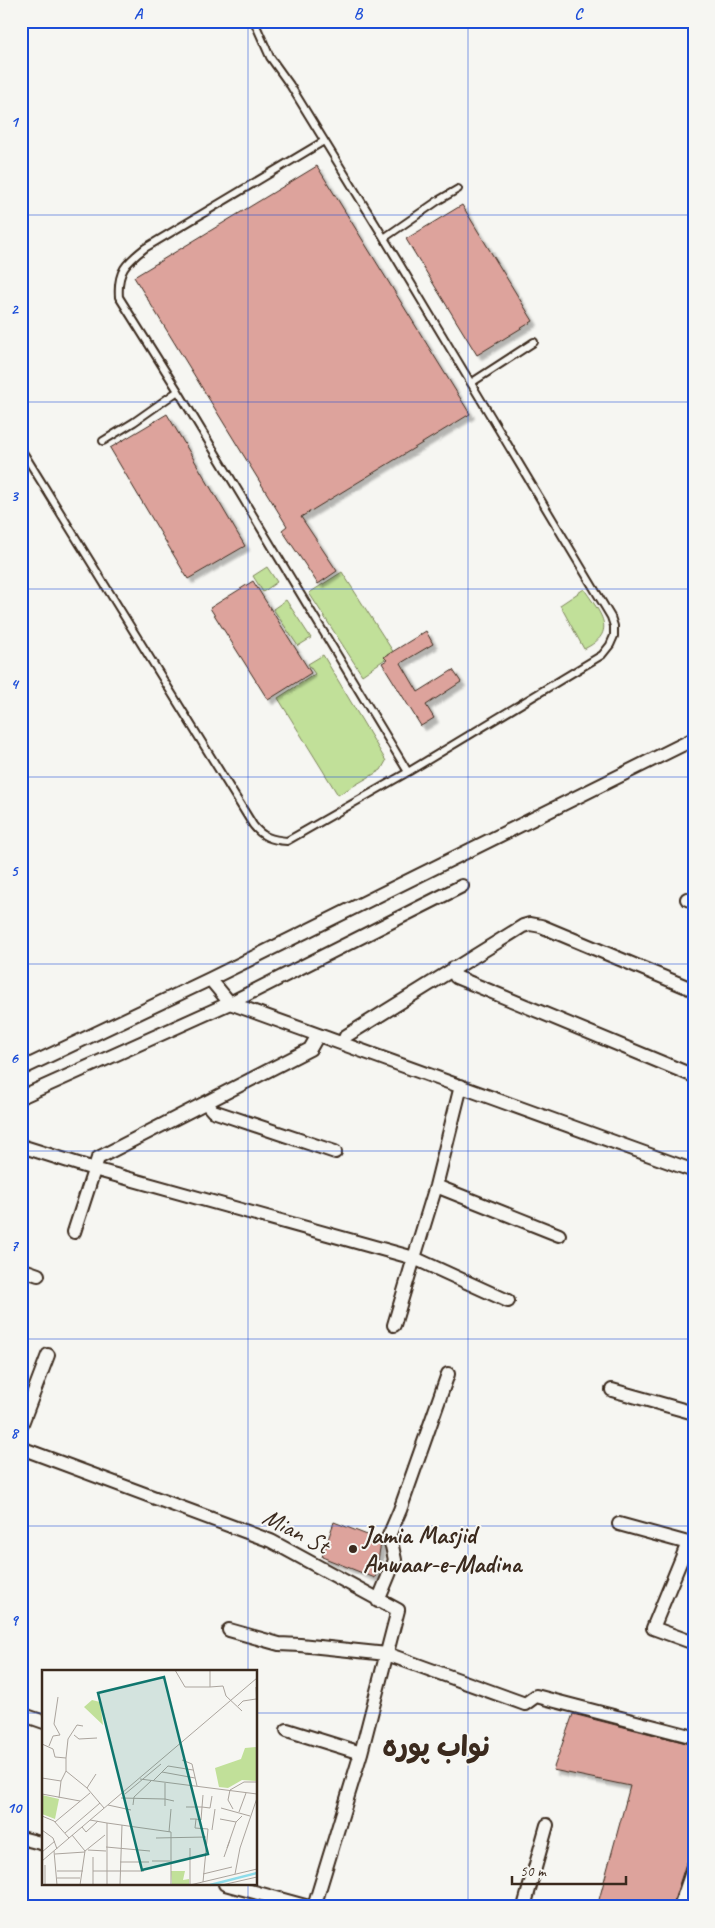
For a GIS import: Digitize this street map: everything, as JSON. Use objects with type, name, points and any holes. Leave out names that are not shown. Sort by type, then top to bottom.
[{"type":"street","points":[[21,1069],[210,979],[694,739]]},
{"type":"street","points":[[21,1097],[230,1003],[462,886]]},
{"type":"street","points":[[343,1043],[346,1036],[522,926],[536,924],[694,990]]},
{"type":"street","points":[[453,968],[456,976],[694,1076]]},
{"type":"street","points":[[210,979],[230,1003],[694,1171]]},
{"type":"street","points":[[74,1232],[98,1158],[310,1049],[318,1035]]},
{"type":"street","points":[[394,1325],[436,1186],[461,1086]]},
{"type":"street","points":[[206,1103],[213,1111],[335,1152]]},
{"type":"street","points":[[21,1146],[94,1169],[414,1258],[508,1301]]},
{"type":"street","points":[[436,1186],[559,1235]]},
{"type":"street","points":[[21,1269],[38,1275]]},
{"type":"street","points":[[21,1426],[48,1355]]},
{"type":"street","points":[[378,1601],[395,1560],[388,1538],[400,1510],[448,1374]]},
{"type":"street","points":[[612,1390],[694,1413]]},
{"type":"street","name":"Mian St","points":[[21,1448],[272,1541],[378,1601],[398,1610],[361,1754],[314,1907]]},
{"type":"street","points":[[619,1524],[691,1544],[653,1628],[694,1643]]},
{"type":"street","points":[[229,1630],[279,1644],[387,1654],[525,1704],[536,1696],[694,1737]]},
{"type":"street","points":[[21,1714],[42,1721]]},
{"type":"street","points":[[287,1730],[361,1754]]},
{"type":"street","points":[[524,1907],[548,1825]]},
{"type":"street","points":[[21,1838],[42,1843]]},
{"type":"street","points":[[680,1907],[694,1866]]},
{"type":"street","points":[[232,1886],[309,1907]]},
{"type":"lane","points":[[21,449],[260,834],[273,840],[287,840],[408,772],[602,655],[610,645],[614,636],[614,626],[611,617],[384,238],[290,85],[270,57],[254,21]]},
{"type":"lane","points":[[324,141],[146,248],[131,259],[124,267],[118,284],[119,297],[178,391],[408,772]]},
{"type":"lane","points":[[384,238],[458,189]]},
{"type":"lane","points":[[471,383],[534,342]]},
{"type":"lane","points":[[102,441],[134,422],[178,391]]},
{"type":"green space","points":[[267,567],[277,582],[263,592],[253,576]]},
{"type":"green space","points":[[342,572],[394,653],[362,675],[309,593]]},
{"type":"green space","points":[[584,589],[600,614],[604,629],[595,643],[584,649],[560,605]]},
{"type":"green space","points":[[286,600],[311,638],[298,646],[273,609]]},
{"type":"green space","points":[[323,655],[386,761],[381,770],[338,795],[278,698],[315,674],[308,664]]},
{"type":"building","points":[[317,166],[470,414],[301,517],[337,571],[318,584],[282,530],[287,526],[134,277]]},
{"type":"building","points":[[462,205],[533,321],[477,355],[406,239]]},
{"type":"building","points":[[167,414],[245,546],[188,579],[110,448]]},
{"type":"building","points":[[253,581],[311,673],[268,700],[210,608]]},
{"type":"building","points":[[426,631],[433,644],[401,663],[418,692],[453,670],[461,682],[426,705],[434,718],[421,726],[382,663],[387,660],[384,657]]},
{"type":"building","name":"Jamia Masjid Anwaar-e-Madina","points":[[334,1522],[380,1540],[375,1578],[322,1557]]},
{"type":"building","points":[[573,1714],[694,1745],[694,1858],[686,1863],[672,1907],[597,1907],[630,1786],[553,1770]]},
{"type":"place","name":"Jamia Masjid Anwaar-e-Madina","points":[[353,1549]]},
{"type":"district","name":"نواب پورہ","points":[[436,1746]]}]
